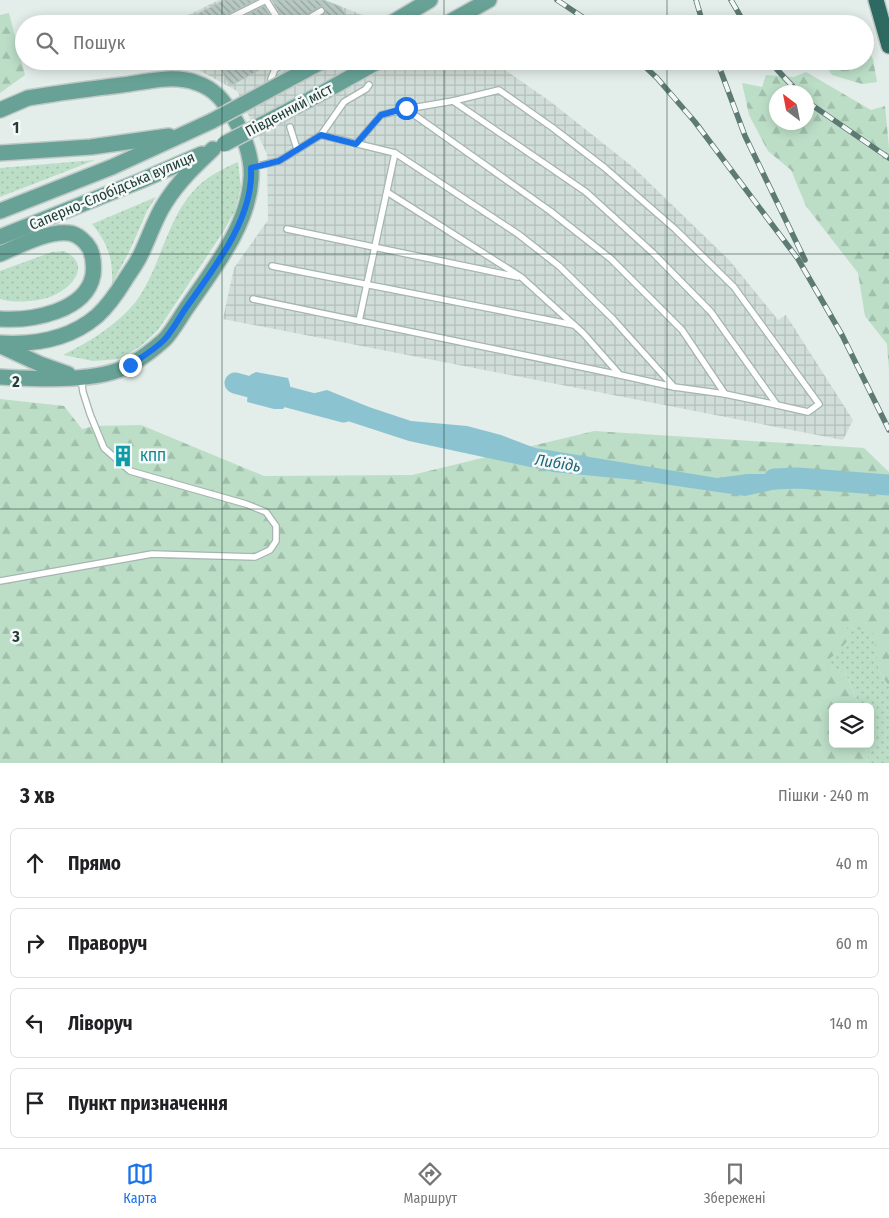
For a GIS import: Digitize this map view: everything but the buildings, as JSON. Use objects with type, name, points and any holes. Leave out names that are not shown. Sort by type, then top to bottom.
[{"type":"highway","points":[[876,0],[889,46]]},
{"type":"main road","points":[[405,15],[430,0]]},
{"type":"main road","points":[[462,15],[489,0]]},
{"type":"main road","name":"Південний міст","points":[[212,122],[307,70]]},
{"type":"main road","name":"Південний міст","points":[[219,146],[362,70]]},
{"type":"main road","points":[[0,110],[28,98],[47,95],[172,78],[196,82],[210,88],[220,96],[228,107],[244,140],[251,168],[250,191],[246,208],[225,250],[165,338],[151,351],[130,365],[112,372],[81,378],[0,377]]},
{"type":"main road","name":"Саперно-Слобідська вулиця","points":[[0,211],[112,167],[212,122]]},
{"type":"main road","points":[[0,153],[91,147],[190,132]]},
{"type":"main road","points":[[40,364],[34,354],[35,347],[77,329],[97,316],[115,296],[140,257],[168,198],[184,176],[219,146]]},
{"type":"main road","name":"Саперно-Слобідська вулиця","points":[[0,237],[140,181],[219,146]]},
{"type":"main road","points":[[0,254],[50,235],[69,233],[79,236],[89,247],[93,256],[94,267],[92,283],[70,305],[53,313],[31,318],[0,319]]},
{"type":"main road","points":[[0,344],[47,341]]},
{"type":"main road","points":[[0,344],[40,364],[81,378]]},
{"type":"lane","points":[[236,15],[266,0],[275,15]]},
{"type":"lane","points":[[314,15],[321,11]]},
{"type":"lane","points":[[270,79],[274,70]]},
{"type":"lane","points":[[251,168],[279,161],[321,135],[344,102],[366,90],[369,85]]},
{"type":"lane","points":[[253,299],[674,387],[725,394],[808,412],[819,404],[734,287],[675,228],[606,168],[500,90],[453,101],[406,108],[381,115],[356,144]]},
{"type":"lane","points":[[453,101],[586,192],[653,253],[711,312],[777,404]]},
{"type":"lane","points":[[406,108],[550,211],[611,259],[682,330],[725,394]]},
{"type":"lane","points":[[290,127],[298,149]]},
{"type":"lane","points":[[321,135],[395,153],[518,234],[559,266],[613,319],[674,387]]},
{"type":"lane","points":[[359,321],[395,153]]},
{"type":"lane","points":[[387,192],[521,277],[575,326],[620,375]]},
{"type":"lane","points":[[287,229],[521,277]]},
{"type":"lane","points":[[272,266],[575,326]]},
{"type":"lane","points":[[0,581],[152,554],[255,557],[270,550],[276,540],[276,526],[266,512],[246,504],[130,471],[114,458],[104,448],[94,426],[83,392],[81,378]]},
{"type":"shaded area","points":[[219,0],[325,0],[362,15],[188,15]]},
{"type":"shaded area","points":[[199,70],[505,70],[551,102],[633,167],[730,261],[778,320],[786,315],[853,420],[843,440],[223,319],[234,268],[268,220],[267,154],[237,91]]},
{"type":"green space","points":[[9,13],[15,36],[15,70],[24,70],[25,75],[0,93],[0,15]]},
{"type":"green space","points":[[874,65],[877,82],[862,84],[832,75],[828,70],[874,70]]},
{"type":"green space","points":[[806,72],[871,110],[885,106],[889,148],[889,370],[887,344],[865,316],[858,273],[806,206],[791,170],[768,151],[749,115],[742,83],[762,87],[766,75],[794,77]]},
{"type":"green space","points":[[95,160],[0,197],[0,168]]},
{"type":"green space","points":[[238,162],[241,187],[235,211],[158,330],[141,346],[119,359],[93,361],[63,355],[101,333],[134,304],[152,273],[173,223],[191,193],[212,175]]},
{"type":"green space","points":[[156,197],[147,211],[130,250],[112,284],[112,266],[106,245],[92,224]]},
{"type":"green space","points":[[64,251],[73,257],[78,271],[75,278],[63,290],[47,298],[36,300],[17,301],[0,299],[0,271],[52,252]]},
{"type":"green space","points":[[0,399],[64,406],[82,429],[94,426],[141,425],[264,476],[412,475],[594,431],[864,448],[889,472],[889,687],[879,670],[874,633],[847,627],[849,639],[837,653],[821,665],[845,672],[858,703],[829,703],[829,748],[866,748],[868,763],[0,763]]},
{"type":"green space","points":[[847,627],[875,633],[879,670],[889,687],[889,763],[868,763],[866,748],[874,748],[874,703],[858,703],[845,672],[820,665],[837,653]]},
{"type":"water","points":[[256,372],[288,378],[290,394],[288,402],[283,409],[274,409],[247,402],[250,375]]},
{"type":"water","points":[[327,390],[411,421],[467,426],[501,435],[535,448],[717,478],[747,474],[803,474],[800,484],[745,496],[636,480],[553,472],[409,441],[317,411],[311,394]]},
{"type":"waterway","name":"Либідь","points":[[235,383],[344,412]]},
{"type":"waterway","name":"Либідь","points":[[774,479],[798,478],[889,485]]},
{"type":"railway","points":[[557,0],[580,15]]},
{"type":"railway","points":[[696,0],[700,15]]},
{"type":"railway","points":[[731,0],[740,15]]},
{"type":"railway","points":[[649,70],[695,122],[798,259],[842,335],[889,430]]},
{"type":"railway","points":[[720,70],[745,136],[805,260]]},
{"type":"railway","points":[[777,70],[791,85]]},
{"type":"railway","points":[[814,106],[889,158]]},
{"type":"place","name":"КПП","points":[[123,456]]},
{"type":"route","points":[[130,365],[151,351],[165,338],[225,250],[246,208],[252,177],[251,168],[279,161],[321,135],[356,144],[381,115],[406,108]]}]
